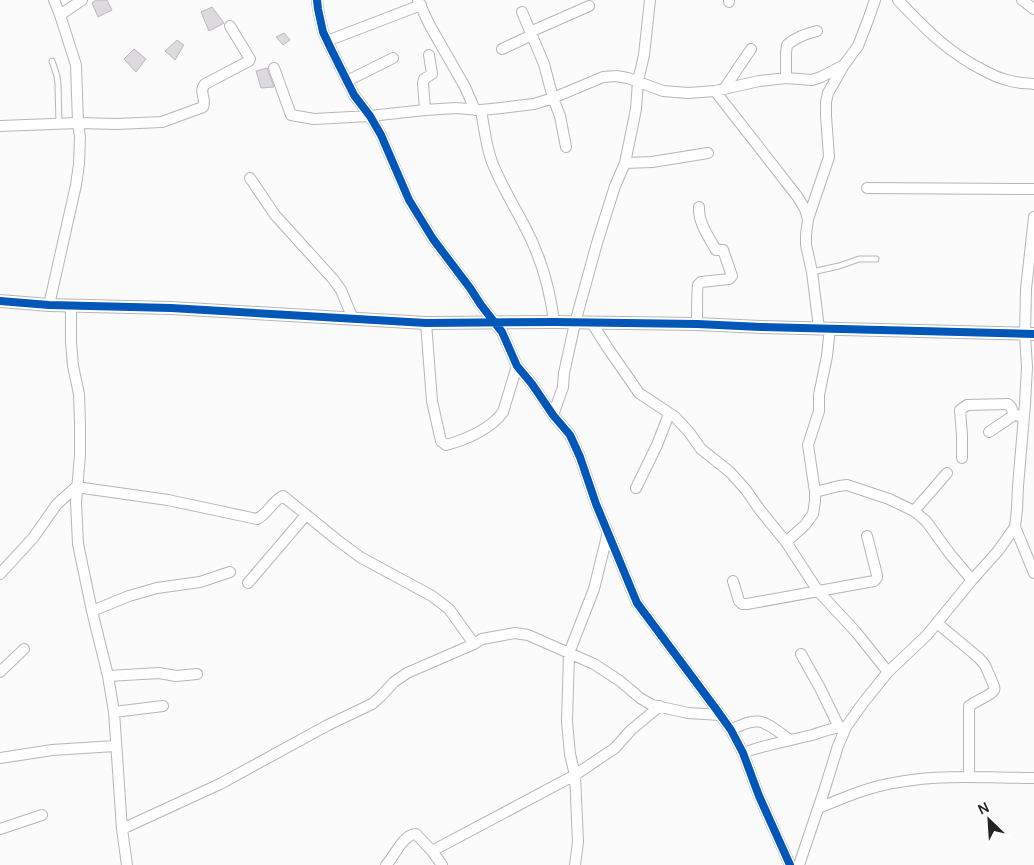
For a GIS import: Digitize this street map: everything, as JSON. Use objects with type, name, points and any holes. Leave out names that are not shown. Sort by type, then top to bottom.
[{"type":"street","points":[[49,305],[76,185],[80,137],[76,66],[54,0]]},
{"type":"street","points":[[60,14],[82,0]]},
{"type":"street","points":[[317,0],[323,32],[327,41],[354,95],[370,116],[381,135],[409,200],[433,239],[502,332],[517,366],[570,435],[596,504],[638,603],[720,715],[743,753],[758,796],[789,862],[778,865]]},
{"type":"street","points":[[553,415],[563,387],[575,323],[597,244],[624,163],[636,109],[650,0]]},
{"type":"street","points":[[786,542],[805,525],[812,514],[815,502],[808,445],[819,411],[819,395],[827,356],[825,328],[806,244],[806,235],[808,219],[829,157],[826,102],[828,93],[844,65],[858,46],[875,0]]},
{"type":"street","points":[[898,0],[949,49],[973,65],[1008,81],[1034,84]]},
{"type":"street","points":[[1022,0],[1034,9]]},
{"type":"street","points":[[327,41],[419,3],[428,24],[478,110],[492,161],[506,193],[525,227],[541,265],[551,298],[554,322]]},
{"type":"street","points":[[502,49],[589,6]]},
{"type":"street","points":[[522,12],[544,64],[560,116],[566,146]]},
{"type":"street","points":[[0,126],[162,122],[203,107],[205,101],[202,87],[250,59],[230,26]]},
{"type":"street","points":[[786,78],[787,45],[803,35],[818,31]]},
{"type":"street","points":[[719,90],[751,49]]},
{"type":"street","points":[[426,110],[423,83],[424,79],[432,74],[429,55]]},
{"type":"street","points":[[347,81],[393,58]]},
{"type":"street","points":[[274,68],[291,115],[314,119],[456,108],[478,110],[534,104],[603,77],[616,76],[628,78],[663,91],[688,93],[719,90],[759,81],[786,78],[812,80],[844,65]]},
{"type":"street","points":[[719,90],[797,196],[805,209],[808,219]]},
{"type":"street","points":[[624,163],[659,161],[708,153]]},
{"type":"street","points":[[250,178],[275,215],[333,279],[341,290],[353,318]]},
{"type":"street","points":[[867,188],[1034,189]]},
{"type":"street","points":[[697,324],[698,284],[729,279],[732,276],[722,250],[716,250],[702,225],[699,207]]},
{"type":"street","points":[[799,865],[819,808],[843,727],[888,672],[927,635],[998,551],[1015,527],[1018,486],[1019,416],[1027,367],[1029,334],[1026,289],[1034,217]]},
{"type":"street","points":[[0,301],[49,305],[171,308],[426,323],[697,324],[1029,334]]},
{"type":"street","points":[[71,305],[71,342],[80,414],[80,455],[76,487],[78,544],[108,676],[114,712],[122,829],[127,865]]},
{"type":"street","points":[[426,323],[432,400],[441,441],[446,445],[468,437],[499,418],[503,412],[517,366]]},
{"type":"street","points":[[592,323],[639,393],[675,417],[701,449],[730,472],[786,542],[818,591],[856,632],[888,672]]},
{"type":"street","points":[[962,458],[960,410],[962,407],[967,405],[1008,404],[1019,416]]},
{"type":"street","points":[[636,488],[657,445],[668,414]]},
{"type":"street","points":[[989,432],[1019,416]]},
{"type":"street","points":[[914,511],[947,473]]},
{"type":"street","points":[[815,492],[847,485],[889,498],[914,511],[926,521],[972,580]]},
{"type":"street","points":[[0,574],[33,538],[57,504],[76,487],[168,500],[256,519],[264,514],[277,499],[283,496],[336,540],[360,557],[432,596],[449,609],[474,644]]},
{"type":"street","points":[[248,583],[306,515]]},
{"type":"street","points":[[1015,527],[1034,573]]},
{"type":"street","points":[[575,865],[578,842],[575,775],[570,754],[568,722],[569,653],[594,589],[608,532]]},
{"type":"street","points":[[734,581],[739,601],[742,604],[747,604],[874,581],[877,578],[867,536]]},
{"type":"street","points":[[0,558],[8,566]]},
{"type":"street","points":[[92,611],[129,596],[157,588],[200,582],[230,572]]},
{"type":"street","points":[[937,623],[986,665],[995,689],[993,693],[980,698],[969,706],[969,777]]},
{"type":"street","points":[[122,829],[220,784],[328,725],[372,704],[394,682],[407,673],[482,639],[515,633],[528,635],[594,664],[620,680],[640,698],[652,705],[688,713],[720,715]]},
{"type":"street","points":[[0,672],[24,649]]},
{"type":"street","points":[[801,654],[843,727]]},
{"type":"street","points":[[108,676],[159,673],[176,676],[197,674]]},
{"type":"street","points":[[114,712],[163,706]]},
{"type":"street","points":[[432,850],[575,775],[614,748],[631,730],[660,706]]},
{"type":"street","points":[[730,730],[755,721],[765,723],[790,740]]},
{"type":"street","points":[[743,753],[759,747],[843,727]]},
{"type":"street","points":[[0,758],[52,750],[115,746]]},
{"type":"street","points":[[819,808],[859,792],[899,782],[951,777],[1034,778]]},
{"type":"street","points":[[0,829],[42,816]]},
{"type":"street","points":[[386,865],[406,838],[412,834],[416,834],[432,850],[442,865]]},
{"type":"lane","points":[[52,61],[58,84],[59,124]]},
{"type":"lane","points":[[812,272],[859,259],[876,259]]},
{"type":"building","points":[[96,0],[107,0],[112,10],[98,17],[92,3]]},
{"type":"building","points":[[212,7],[224,23],[209,31],[201,12]]},
{"type":"building","points":[[284,33],[290,40],[283,45],[276,37]]},
{"type":"building","points":[[177,40],[184,45],[175,60],[165,51]]},
{"type":"building","points":[[134,49],[146,59],[136,72],[124,59]]},
{"type":"building","points":[[267,68],[274,87],[261,88],[256,71]]},
{"type":"cycle path","points":[[317,0],[323,32],[354,95],[370,116],[381,135],[409,200],[433,239],[502,332],[517,366],[570,435],[637,603],[731,730],[743,753],[759,796],[790,865]]},
{"type":"cycle path","points":[[0,301],[49,305],[171,308],[426,323],[697,324],[1034,334]]}]
